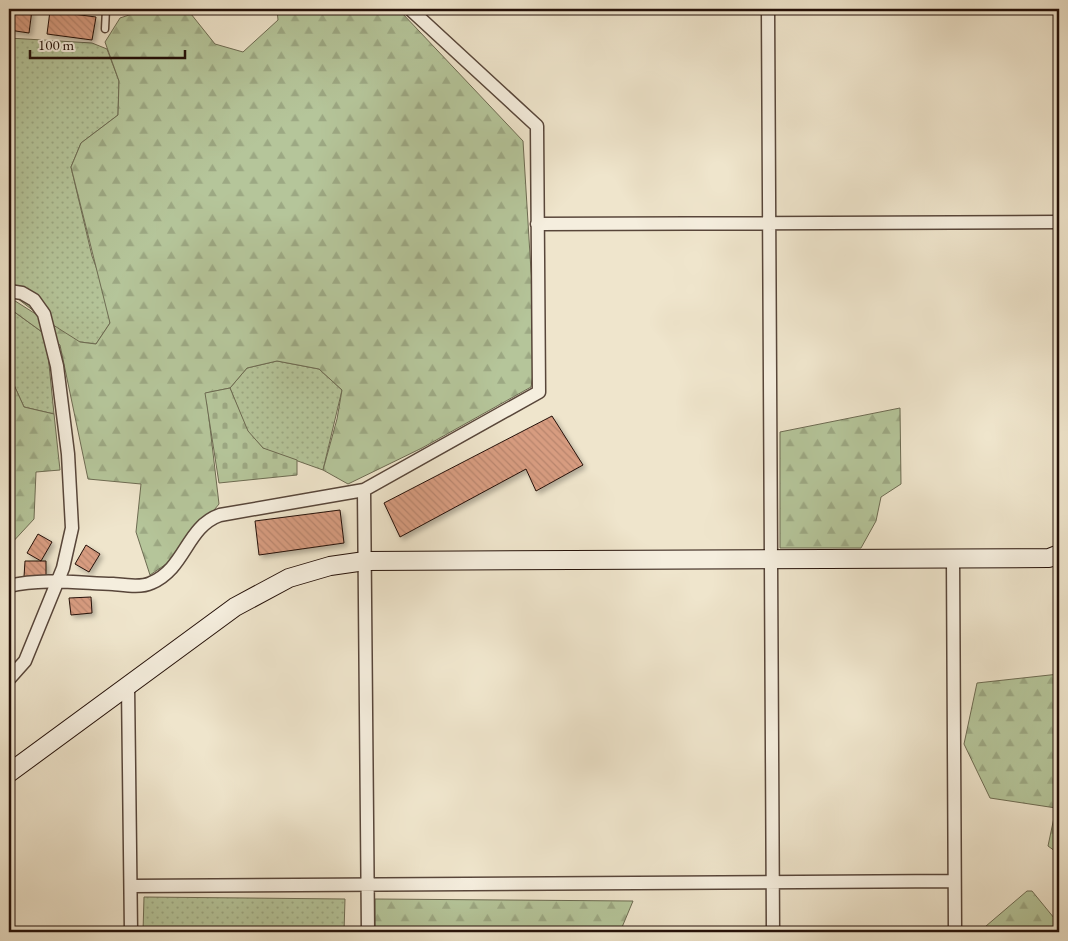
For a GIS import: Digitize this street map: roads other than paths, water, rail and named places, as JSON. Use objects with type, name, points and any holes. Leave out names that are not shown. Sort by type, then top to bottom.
[{"type":"street","points":[[9,586],[57,582],[149,584],[166,576],[179,561],[195,532],[208,519],[220,514],[364,490],[539,392],[537,126],[410,9]]},
{"type":"street","points":[[768,9],[772,932]]},
{"type":"street","points":[[537,224],[1059,222]]},
{"type":"street","points":[[9,291],[22,293],[34,300],[44,314],[57,366],[68,454],[72,528],[63,568],[24,661],[9,679]]},
{"type":"street","points":[[364,490],[365,798],[368,932]]},
{"type":"street","points":[[9,773],[235,607],[289,578],[330,566],[365,561],[1049,558],[1059,554]]},
{"type":"street","points":[[953,558],[955,932]]},
{"type":"street","points":[[128,686],[131,932]]},
{"type":"street","points":[[131,886],[954,881]]},
{"type":"lane","points":[[105,29],[106,9]]}]
